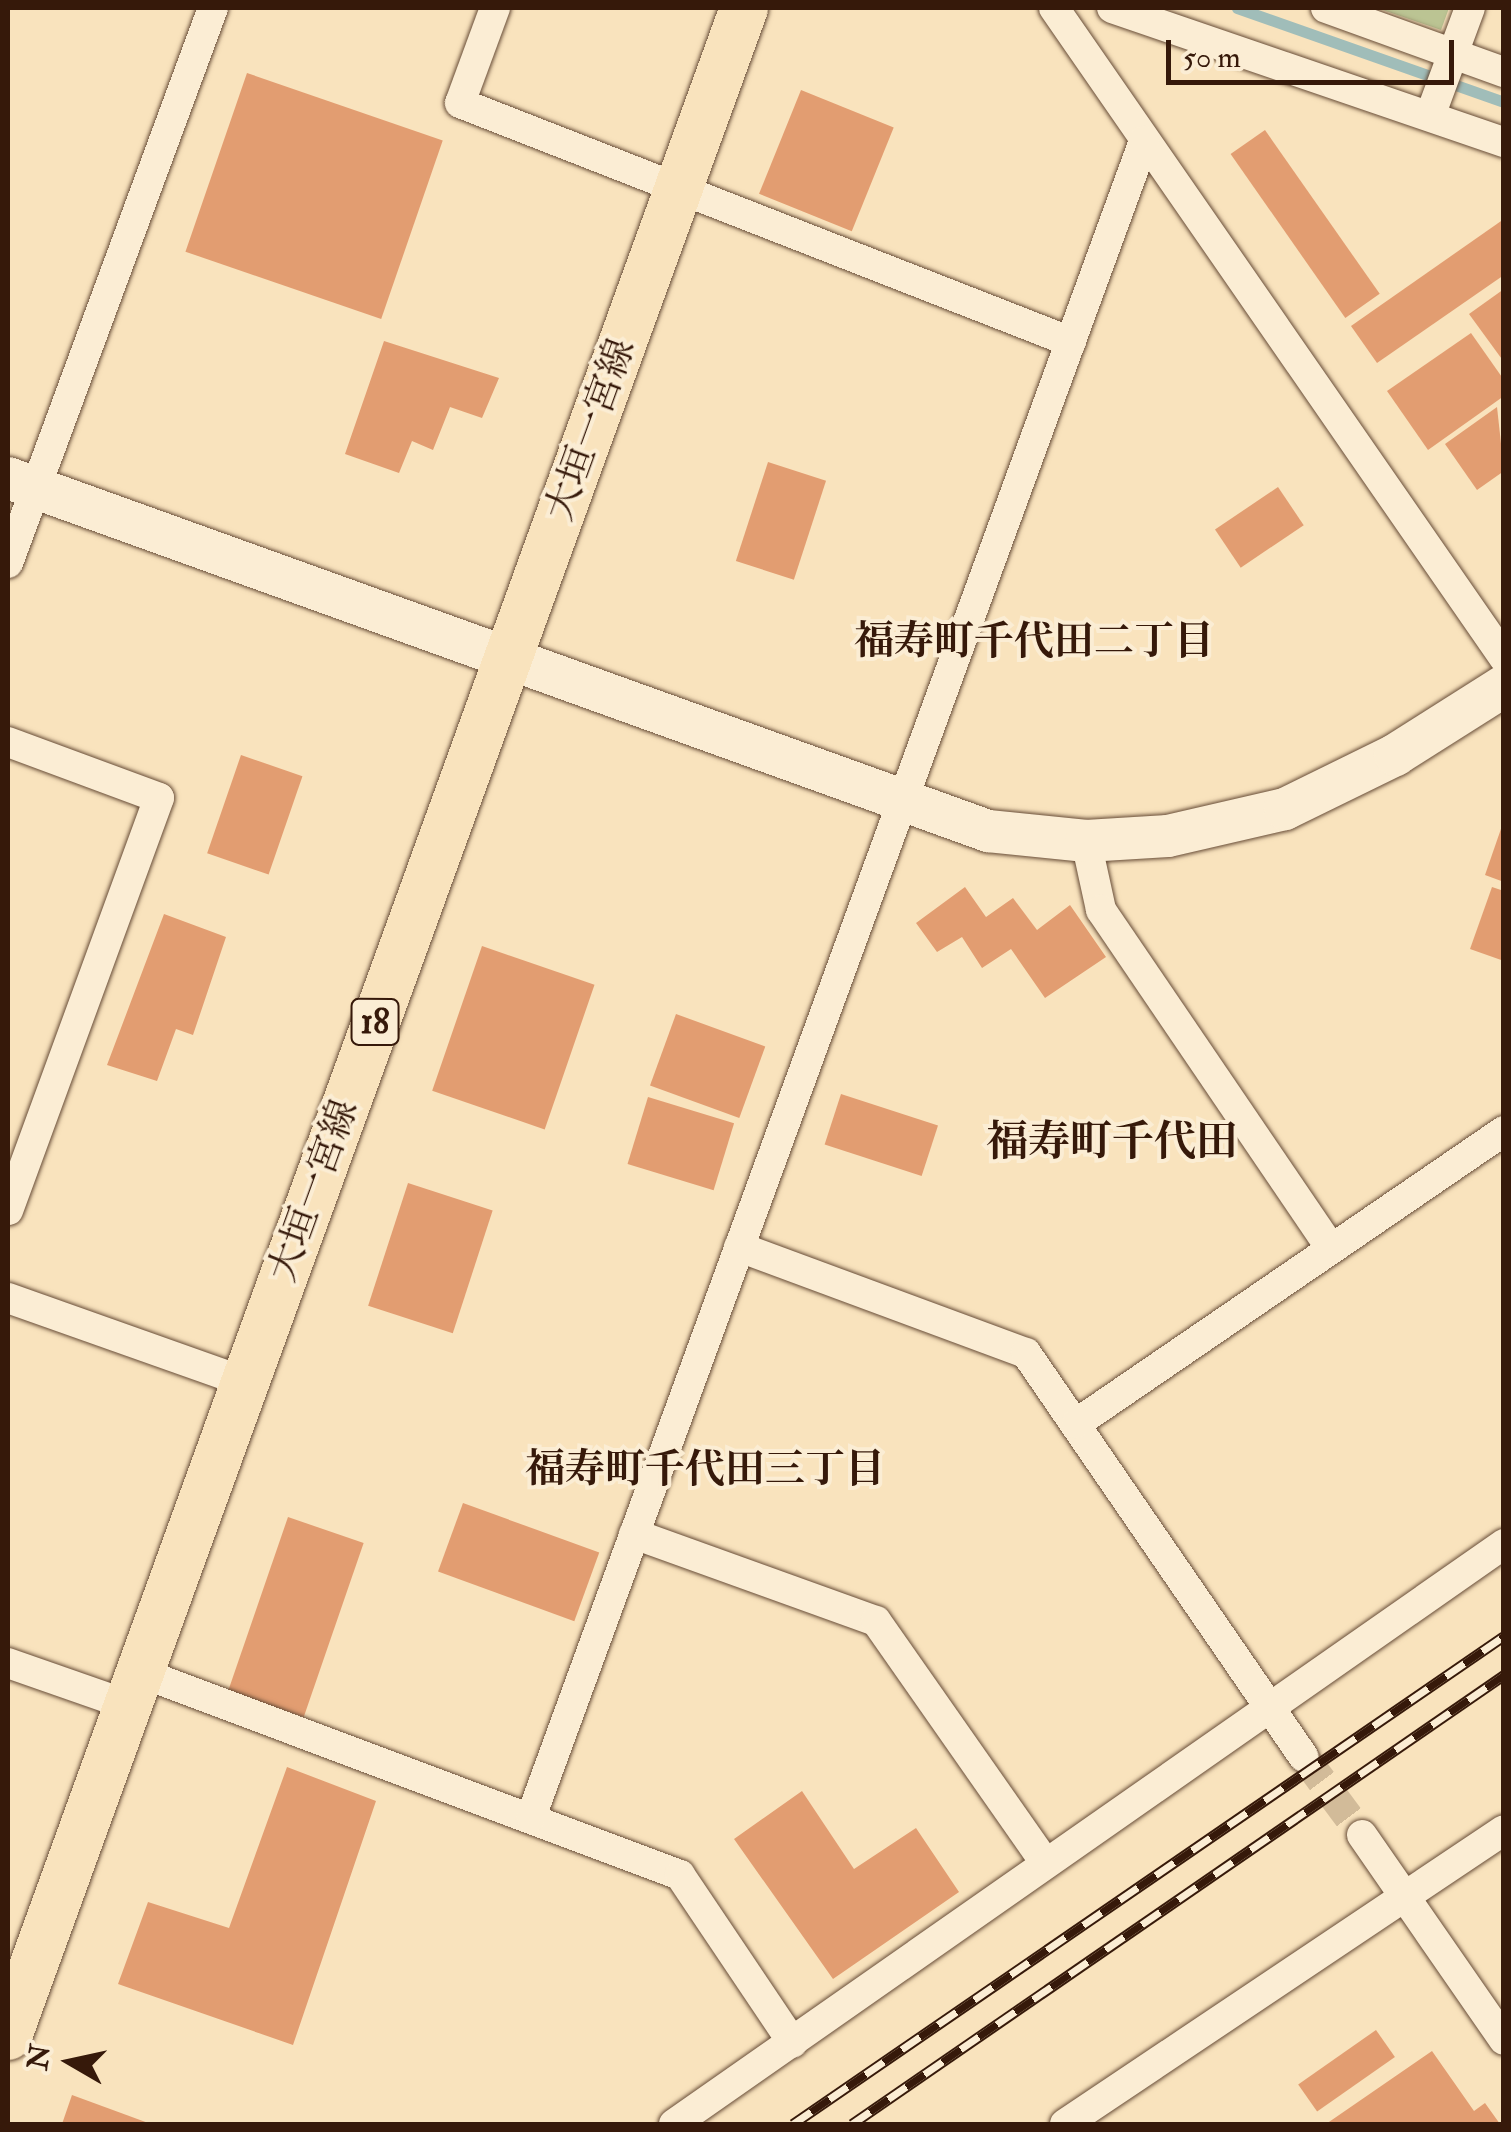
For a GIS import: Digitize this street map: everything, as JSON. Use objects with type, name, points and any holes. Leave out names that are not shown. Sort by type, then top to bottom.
[{"type":"main road","name":"大垣一宮線","points":[[8,2036],[744,8]]},
{"type":"street","points":[[8,564],[22,483],[213,8]]},
{"type":"street","points":[[495,8],[460,102],[680,184],[1070,342]]},
{"type":"street","points":[[1054,8],[1504,658]]},
{"type":"street","points":[[1112,8],[1433,107],[1504,142]]},
{"type":"street","points":[[1326,8],[1452,58],[1504,72]]},
{"type":"street","points":[[1433,107],[1470,8]]},
{"type":"street","points":[[530,1817],[1144,141]]},
{"type":"street","points":[[22,483],[988,831],[1086,842],[1168,836],[1284,808],[1395,755],[1504,686]]},
{"type":"street","points":[[8,742],[159,798],[8,1210]]},
{"type":"street","points":[[1086,842],[1100,910],[1330,1248]]},
{"type":"street","points":[[1076,1422],[1504,1131]]},
{"type":"street","points":[[739,1247],[1026,1353],[1304,1758]]},
{"type":"street","points":[[8,1298],[245,1382]]},
{"type":"street","points":[[634,1534],[876,1622],[1044,1861]]},
{"type":"street","points":[[674,2124],[1044,1861],[1269,1710],[1504,1544]]},
{"type":"street","points":[[8,1663],[133,1688],[530,1817],[680,1875],[793,2043]]},
{"type":"street","points":[[1065,2124],[1404,1891],[1504,1830]]},
{"type":"street","points":[[1362,1835],[1504,2040]]},
{"type":"green space","points":[[1377,8],[1449,8],[1441,30]]},
{"type":"building","points":[[247,73],[443,140],[381,319],[185,252]]},
{"type":"building","points":[[801,90],[894,127],[852,231],[759,194]]},
{"type":"building","points":[[1265,130],[1380,294],[1345,318],[1231,154]]},
{"type":"building","points":[[1504,219],[1504,275],[1377,363],[1351,326]]},
{"type":"building","points":[[1504,289],[1504,362],[1469,314]]},
{"type":"building","points":[[1471,333],[1504,380],[1504,396],[1428,450],[1387,391]]},
{"type":"building","points":[[384,341],[499,378],[482,418],[450,407],[433,450],[412,441],[399,473],[345,454]]},
{"type":"building","points":[[1497,407],[1504,471],[1477,490],[1445,444]]},
{"type":"building","points":[[768,462],[826,481],[794,580],[736,561]]},
{"type":"building","points":[[1278,487],[1304,525],[1241,568],[1215,529]]},
{"type":"building","points":[[241,755],[302,776],[269,874],[207,853]]},
{"type":"building","points":[[1504,823],[1504,882],[1485,875]]},
{"type":"building","points":[[965,887],[986,917],[1013,898],[1037,930],[1070,905],[1106,957],[1045,998],[1011,949],[982,968],[962,937],[937,952],[916,923]]},
{"type":"building","points":[[1492,887],[1504,891],[1504,961],[1470,949]]},
{"type":"building","points":[[164,914],[226,937],[193,1035],[176,1029],[157,1081],[107,1065]]},
{"type":"building","points":[[482,946],[595,985],[545,1129],[432,1091]]},
{"type":"building","points":[[676,1014],[765,1046],[739,1118],[650,1085]]},
{"type":"building","points":[[841,1094],[938,1126],[922,1176],[825,1144]]},
{"type":"building","points":[[648,1097],[734,1123],[714,1190],[628,1164]]},
{"type":"building","points":[[408,1183],[493,1211],[453,1333],[368,1306]]},
{"type":"building","points":[[463,1503],[599,1553],[574,1621],[438,1572]]},
{"type":"building","points":[[288,1517],[364,1543],[304,1717],[228,1691]]},
{"type":"building","points":[[287,1767],[376,1801],[293,2045],[118,1984],[148,1902],[229,1928]]},
{"type":"building","points":[[802,1791],[854,1869],[916,1828],[959,1892],[833,1979],[734,1839]]},
{"type":"building","points":[[1376,2030],[1395,2057],[1317,2112],[1298,2084]]},
{"type":"building","points":[[1432,2051],[1474,2111],[1485,2103],[1500,2124],[1326,2124]]},
{"type":"building","points":[[72,2095],[151,2124],[62,2124]]},
{"type":"waterway","points":[[1237,8],[1504,102]]},
{"type":"tunnel","points":[[1304,1757],[1362,1835]]},
{"type":"railway","points":[[793,2124],[1504,1636]]},
{"type":"railway","points":[[852,2124],[1504,1675]]},
{"type":"district","name":"福寿町千代田二丁目","points":[[1034,642]]},
{"type":"district","name":"福寿町千代田","points":[[1112,1142]]},
{"type":"district","name":"福寿町千代田三丁目","points":[[705,1470]]}]
